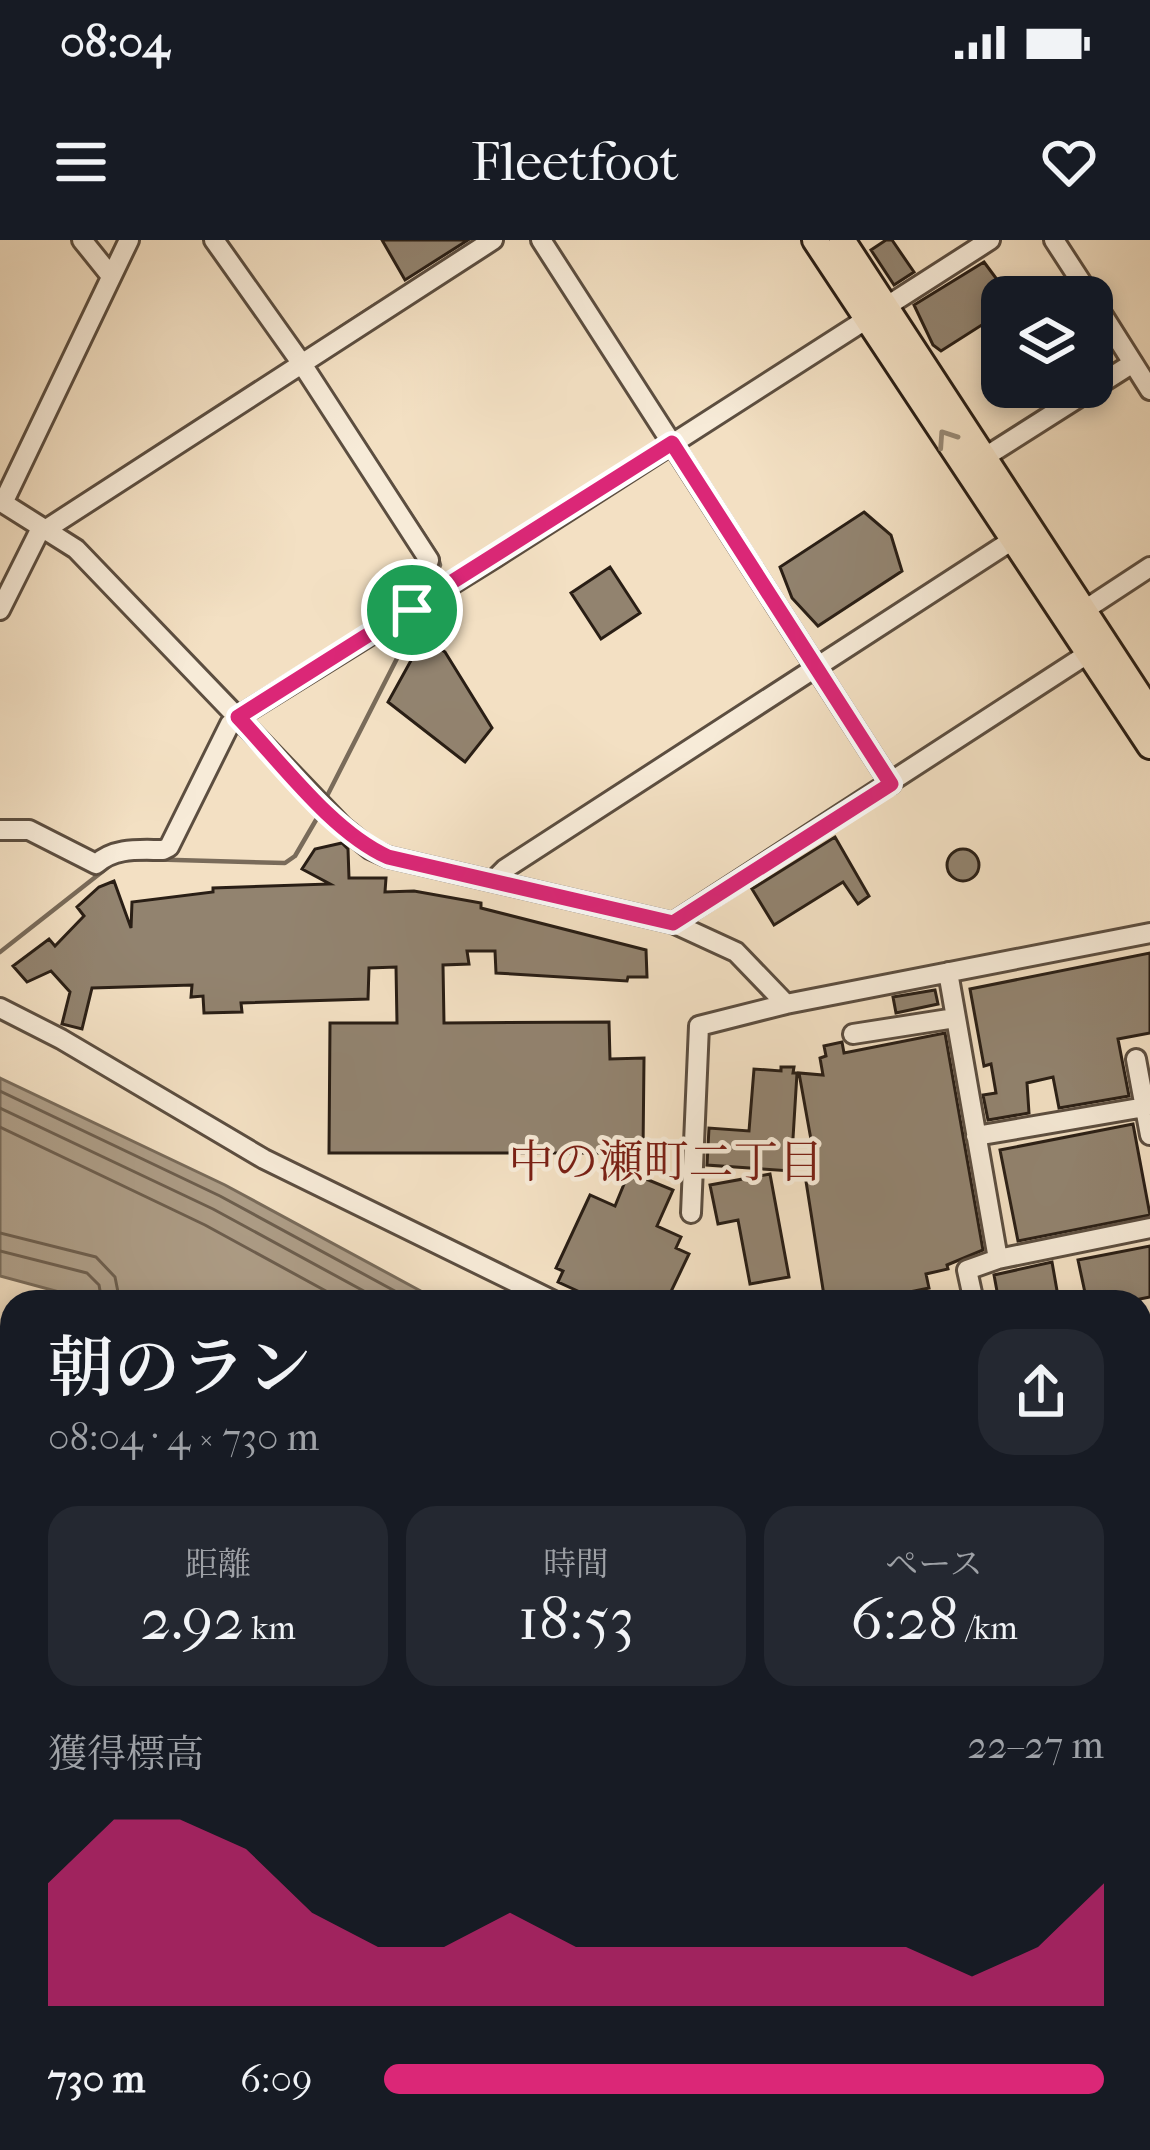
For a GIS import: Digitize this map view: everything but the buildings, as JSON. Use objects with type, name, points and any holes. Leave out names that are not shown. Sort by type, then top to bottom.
[{"type":"highway","points":[[815,240],[876,312],[985,458],[1150,712]]},
{"type":"highway","points":[[842,240],[876,312],[1014,539],[1150,746]]},
{"type":"street","points":[[82,240],[111,276]]},
{"type":"street","points":[[129,240],[2,502],[76,549],[343,827],[370,849],[673,923],[736,952],[786,1004]]},
{"type":"street","points":[[0,610],[43,529],[493,240]]},
{"type":"street","points":[[541,240],[891,784]]},
{"type":"street","points":[[0,830],[29,830],[96,864],[124,850],[164,850],[238,717],[989,240]]},
{"type":"street","points":[[1054,240],[1078,276]]},
{"type":"street","points":[[221,242],[429,560],[412,610]]},
{"type":"street","points":[[1113,332],[1150,390]]},
{"type":"street","points":[[985,458],[1132,363]]},
{"type":"street","points":[[493,881],[1014,539]]},
{"type":"street","points":[[1083,611],[1150,567]]},
{"type":"street","points":[[673,923],[1089,653]]},
{"type":"street","points":[[691,1213],[699,1026],[786,1004],[1150,933]]},
{"type":"street","points":[[948,972],[998,1259]]},
{"type":"street","points":[[0,1008],[264,1159],[531,1290]]},
{"type":"street","points":[[853,1034],[955,1018]]},
{"type":"street","points":[[1136,1059],[1150,1135]]},
{"type":"street","points":[[976,1136],[1145,1108]]},
{"type":"street","points":[[972,1290],[968,1270],[998,1259],[1150,1228]]},
{"type":"water","points":[[0,1078],[225,1185],[419,1290],[52,1290],[0,1276]]},
{"type":"waterway","points":[[340,328],[377,304]]},
{"type":"waterway","points":[[314,366],[437,555],[440,565],[434,579]]},
{"type":"waterway","points":[[327,796],[413,627]]},
{"type":"waterway","points":[[141,859],[285,863],[295,856],[316,820]]},
{"type":"waterway","points":[[0,952],[112,864]]},
{"type":"district","name":"中の瀬町二丁目","points":[[666,1161]]},
{"type":"route","points":[[672,443],[891,784],[673,923],[388,857],[343,827],[238,717],[412,610],[672,443]]}]
